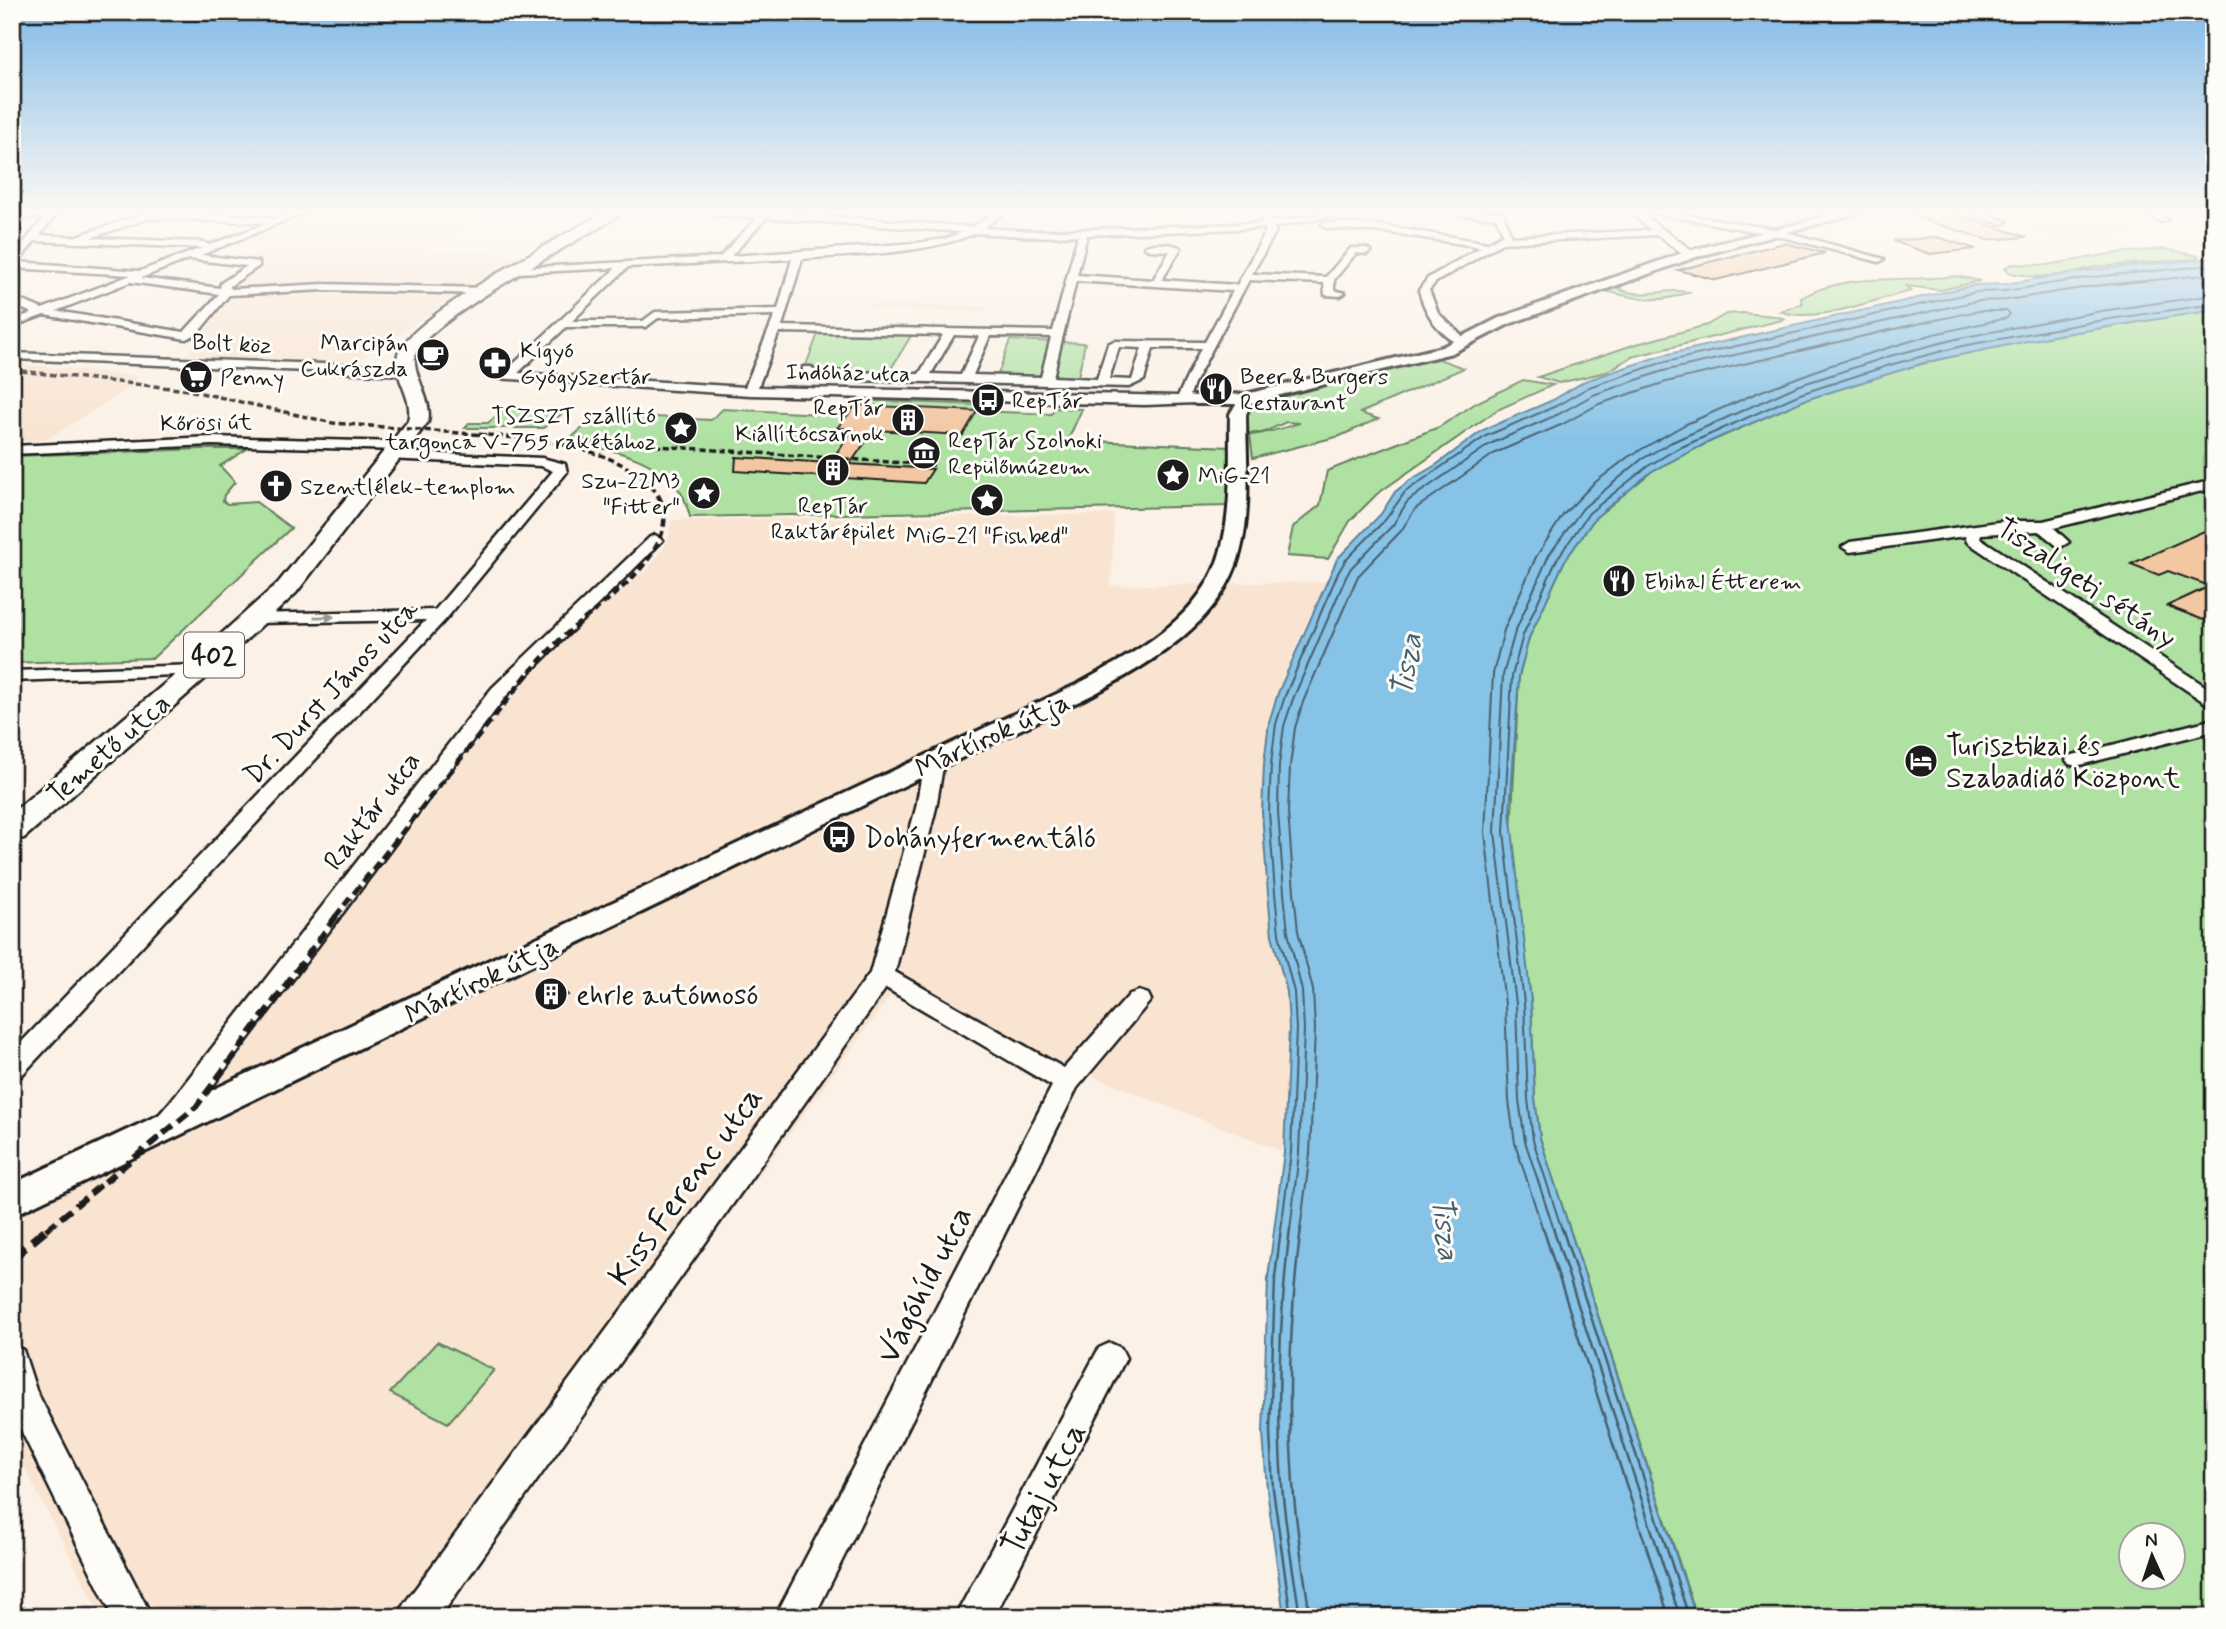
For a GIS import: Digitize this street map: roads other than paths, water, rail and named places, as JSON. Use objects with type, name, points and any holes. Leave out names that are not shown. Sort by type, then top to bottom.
[{"type":"main road","points":[[407,362],[422,334],[490,288]]},
{"type":"main road","name":"Temető utca","points":[[12,831],[198,670],[287,588],[420,418],[420,406],[407,362]]},
{"type":"street","points":[[12,324],[104,288]]},
{"type":"street","points":[[198,288],[226,292],[304,288]]},
{"type":"street","points":[[12,299],[29,309],[43,312],[186,336],[193,332],[226,292],[225,288]]},
{"type":"street","points":[[365,288],[485,291]]},
{"type":"street","points":[[564,324],[601,288]]},
{"type":"street","points":[[750,391],[776,329],[789,288]]},
{"type":"street","points":[[1047,377],[1069,288]]},
{"type":"street","points":[[1238,288],[1188,383],[1190,399],[1222,406],[1242,406],[1425,356],[1464,343],[1504,321],[1597,288]]},
{"type":"street","points":[[1329,288],[1329,293],[1340,293]]},
{"type":"street","points":[[1426,288],[1426,301],[1440,324],[1464,343]]},
{"type":"street","points":[[564,324],[646,324],[655,315],[663,299]]},
{"type":"street","points":[[655,315],[782,312]]},
{"type":"street","name":"Indóház utca","points":[[564,324],[504,375],[750,391],[1134,401],[1190,399]]},
{"type":"street","points":[[776,329],[1058,334]]},
{"type":"street","points":[[923,378],[951,331]]},
{"type":"street","points":[[965,379],[986,332]]},
{"type":"street","points":[[807,370],[813,374],[1133,382],[1149,343]]},
{"type":"street","points":[[1102,379],[1114,344],[1208,345]]},
{"type":"street","name":"Bolt köz","points":[[12,356],[355,370],[407,362]]},
{"type":"street","points":[[355,370],[407,362]]},
{"type":"street","name":"Mártírok útja","points":[[12,1201],[1117,673],[1168,637],[1197,609],[1220,581],[1230,554],[1235,529],[1242,406]]},
{"type":"street","name":"Kőrösi út","points":[[12,450],[212,441],[396,451]]},
{"type":"street","name":"Dr. Durst János utca","points":[[12,1069],[440,615],[560,472],[560,467],[542,462],[396,451]]},
{"type":"street","name":"Tiszaligeti sétány","points":[[1850,547],[2006,526],[2043,526],[2214,484]]},
{"type":"street","name":"Tiszaligeti sétány","points":[[2043,526],[2061,542]]},
{"type":"street","name":"Tiszaligeti sétány","points":[[1975,530],[1972,539],[1987,551],[2214,700]]},
{"type":"street","name":"Raktár utca","points":[[154,1135],[180,1109],[499,692],[575,615],[655,540]]},
{"type":"street","points":[[256,618],[440,615]]},
{"type":"street","points":[[12,676],[198,670]]},
{"type":"street","points":[[2076,760],[2214,725]]},
{"type":"street","name":"Kiss Ferenc utca","points":[[417,1617],[882,975],[926,807],[934,761]]},
{"type":"street","points":[[882,975],[1067,1082]]},
{"type":"street","name":"Vágóhíd utca","points":[[794,1617],[1067,1082],[1139,1000]]},
{"type":"street","name":"Tutaj utca","points":[[974,1617],[1110,1359]]},
{"type":"street","points":[[12,1360],[20,1393],[133,1617]]},
{"type":"water","name":"Tisza","points":[[1962,288],[2214,288],[2214,310],[2052,336],[1927,362],[1802,401],[1709,442],[1652,471],[1595,518],[1564,562],[1529,638],[1519,676],[1510,811],[1531,1002],[1535,1099],[1540,1138],[1696,1617],[1284,1617],[1267,1490],[1263,1433],[1268,1278],[1284,1152],[1289,1028],[1287,992],[1272,935],[1262,812],[1269,722],[1278,693],[1337,559],[1381,514],[1395,492],[1483,430],[1553,400],[1585,381],[1660,356]]},
{"type":"railway","points":[[12,370],[188,390],[333,423],[486,435]]},
{"type":"railway","points":[[478,434],[566,445],[608,458],[644,479]]},
{"type":"railway","points":[[570,440],[934,465]]},
{"type":"railway","points":[[530,672],[561,639],[628,582],[659,542],[664,520],[660,499],[644,479]]},
{"type":"railway","points":[[335,917],[531,670]]},
{"type":"railway","points":[[46,1230],[196,1107],[337,915]]},
{"type":"railway","points":[[12,1258],[48,1228]]},
{"type":"place","name":"Marcipán Cukrászda","points":[[433,355]]},
{"type":"place","name":"Kígyó Gyógyszertár","points":[[495,363]]},
{"type":"place","name":"Penny","points":[[196,377]]},
{"type":"place","name":"Beer & Burgers Restaurant","points":[[1216,389]]},
{"type":"place","name":"RepTár","points":[[988,400]]},
{"type":"place","name":"RepTár Kiállítócsarnok","points":[[908,420]]},
{"type":"place","name":"TSZSZT szállító targonca V-755 rakétához","points":[[681,428]]},
{"type":"place","name":"RepTár Szolnoki Repülőmúzeum","points":[[924,453]]},
{"type":"place","name":"RepTár Raktárépület","points":[[833,470]]},
{"type":"place","name":"MiG-21","points":[[1173,475]]},
{"type":"place","name":"Szentlélek-templom","points":[[276,486]]},
{"type":"place","name":"Szu-22M3 \"Fitter\"","points":[[704,493]]},
{"type":"place","name":"MiG-21 \"Fishbed\"","points":[[987,500]]},
{"type":"place","name":"Ebihal Étterem","points":[[1619,581]]},
{"type":"place","name":"Turisztikai és Szabadidő Központ","points":[[1921,761]]},
{"type":"place","name":"Dohányfermentáló","points":[[839,837]]},
{"type":"place","name":"ehrle autómosó","points":[[551,994]]}]
